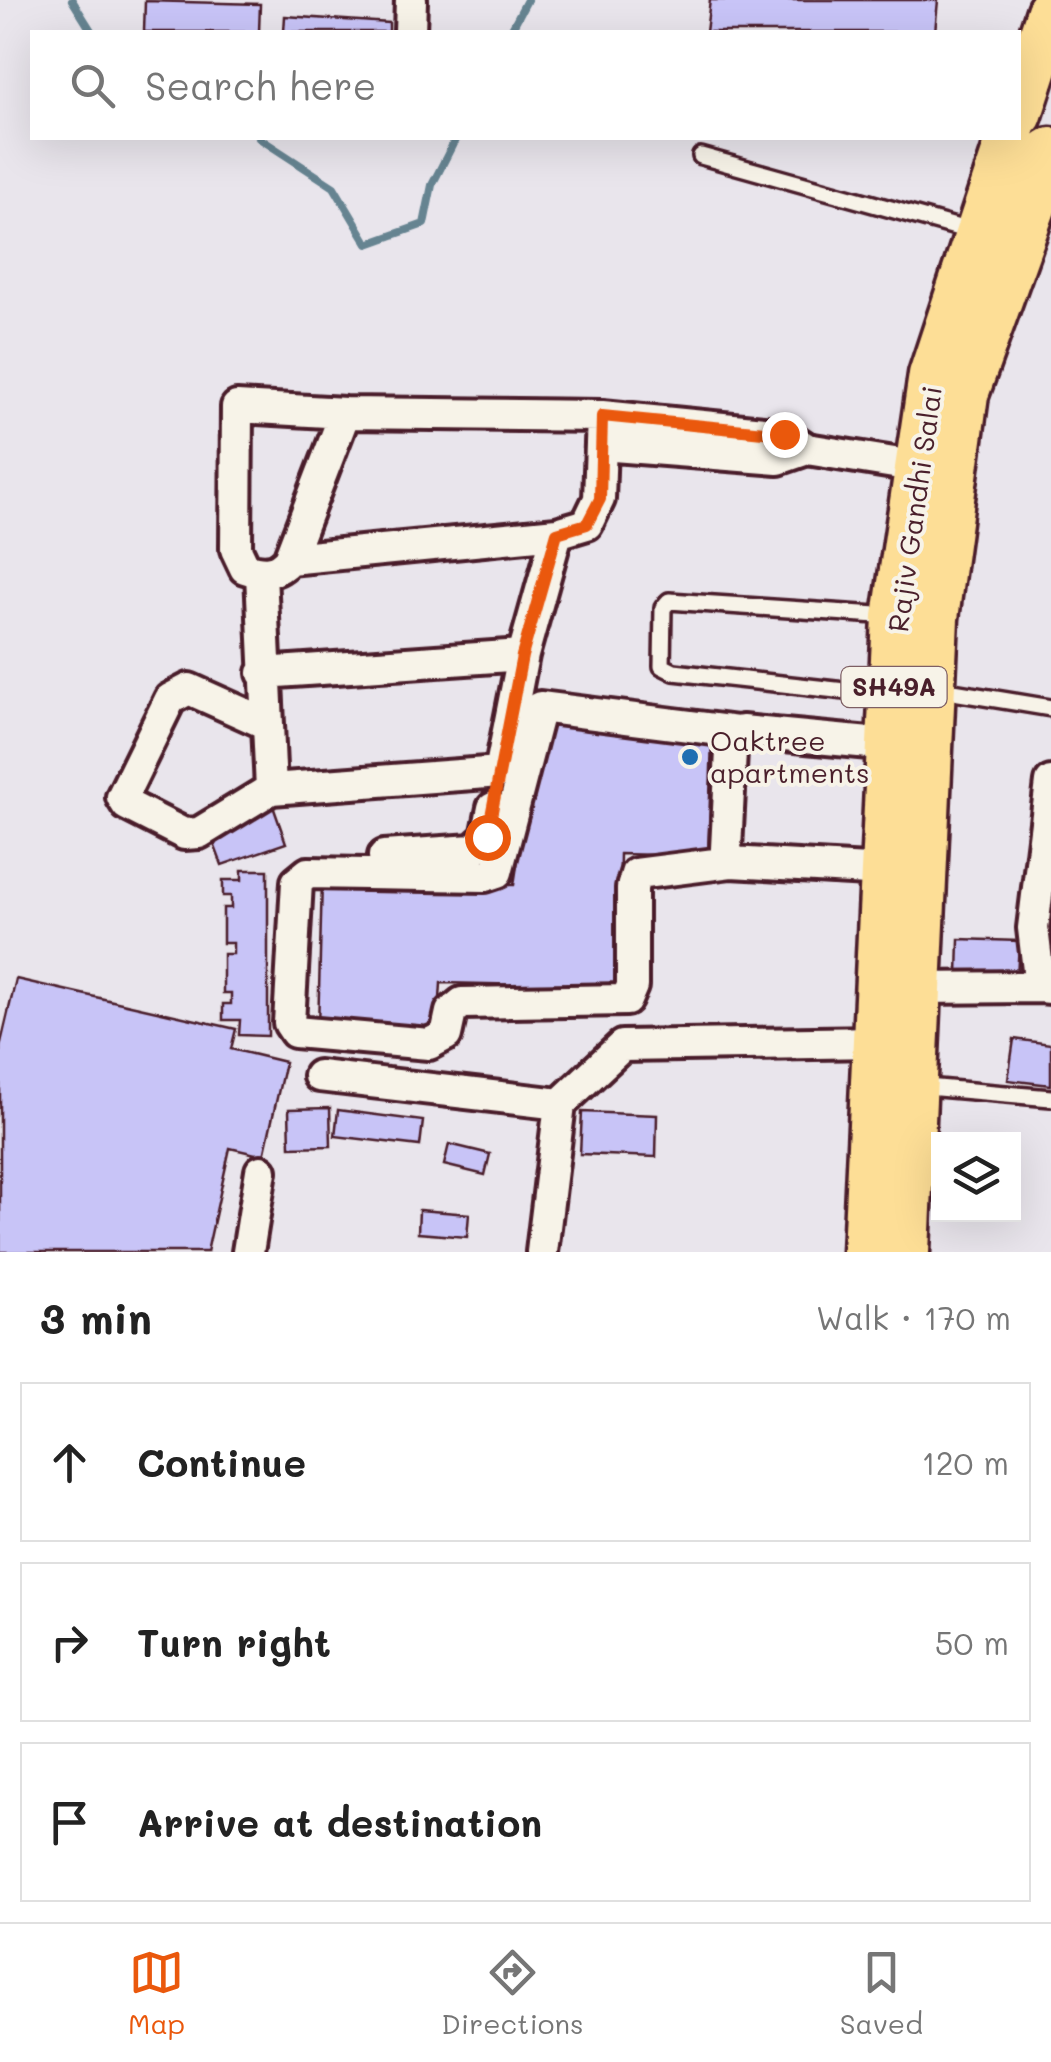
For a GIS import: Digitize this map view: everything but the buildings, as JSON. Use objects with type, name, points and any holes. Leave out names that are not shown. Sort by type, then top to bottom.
[{"type":"main road","points":[[1021,105],[1051,12]]},
{"type":"main road","name":"Rajiv Gandhi Salai","points":[[905,1252],[888,1069],[885,871],[892,745],[934,618],[964,394],[1007,224],[1011,140]]},
{"type":"main road","name":"Rajiv Gandhi Salai","points":[[867,1252],[888,1069],[917,988],[912,692],[897,617],[933,375],[1007,224],[1051,152]]},
{"type":"street","points":[[410,30],[412,0]]},
{"type":"street","points":[[345,414],[289,558],[281,569],[261,574],[245,568],[236,549],[237,408],[345,414],[602,430],[784,434],[806,449],[920,467]]},
{"type":"street","points":[[289,558],[557,533],[587,524],[600,499],[602,430]]},
{"type":"street","points":[[311,861],[472,850],[487,837],[522,656],[557,533]]},
{"type":"street","points":[[261,574],[271,789]]},
{"type":"street","points":[[263,673],[522,656]]},
{"type":"street","points":[[266,724],[189,689],[180,692],[170,700],[122,797],[127,805],[184,834],[199,832],[271,789],[500,772]]},
{"type":"street","points":[[885,871],[731,862],[636,874],[632,986],[626,1000],[462,1003],[452,1012],[446,1035],[428,1044],[295,1032],[290,1023],[297,882],[302,876],[493,875],[540,707],[737,732],[892,745]]},
{"type":"street","points":[[731,862],[726,849],[730,751],[737,732]]},
{"type":"street","points":[[917,988],[1045,988],[1033,928],[1051,782]]},
{"type":"street","points":[[542,1252],[560,1104],[622,1046],[888,1069]]},
{"type":"street","points":[[319,1076],[560,1104]]},
{"type":"street","points":[[248,1252],[262,1171]]},
{"type":"lane","points":[[701,156],[1007,224]]},
{"type":"lane","points":[[897,617],[672,601],[663,608],[659,654],[662,666],[674,672],[1051,708]]},
{"type":"lane","points":[[888,1069],[1051,1098]]},
{"type":"waterway","points":[[72,0],[91,30]]},
{"type":"waterway","points":[[511,30],[527,0]]},
{"type":"waterway","points":[[262,140],[334,187],[368,244],[424,224],[432,185],[455,140]]},
{"type":"place","name":"Oaktree apartments","points":[[690,757]]},
{"type":"route","points":[[487,837],[522,656],[557,533],[587,524],[600,499],[602,416],[784,434]]}]
